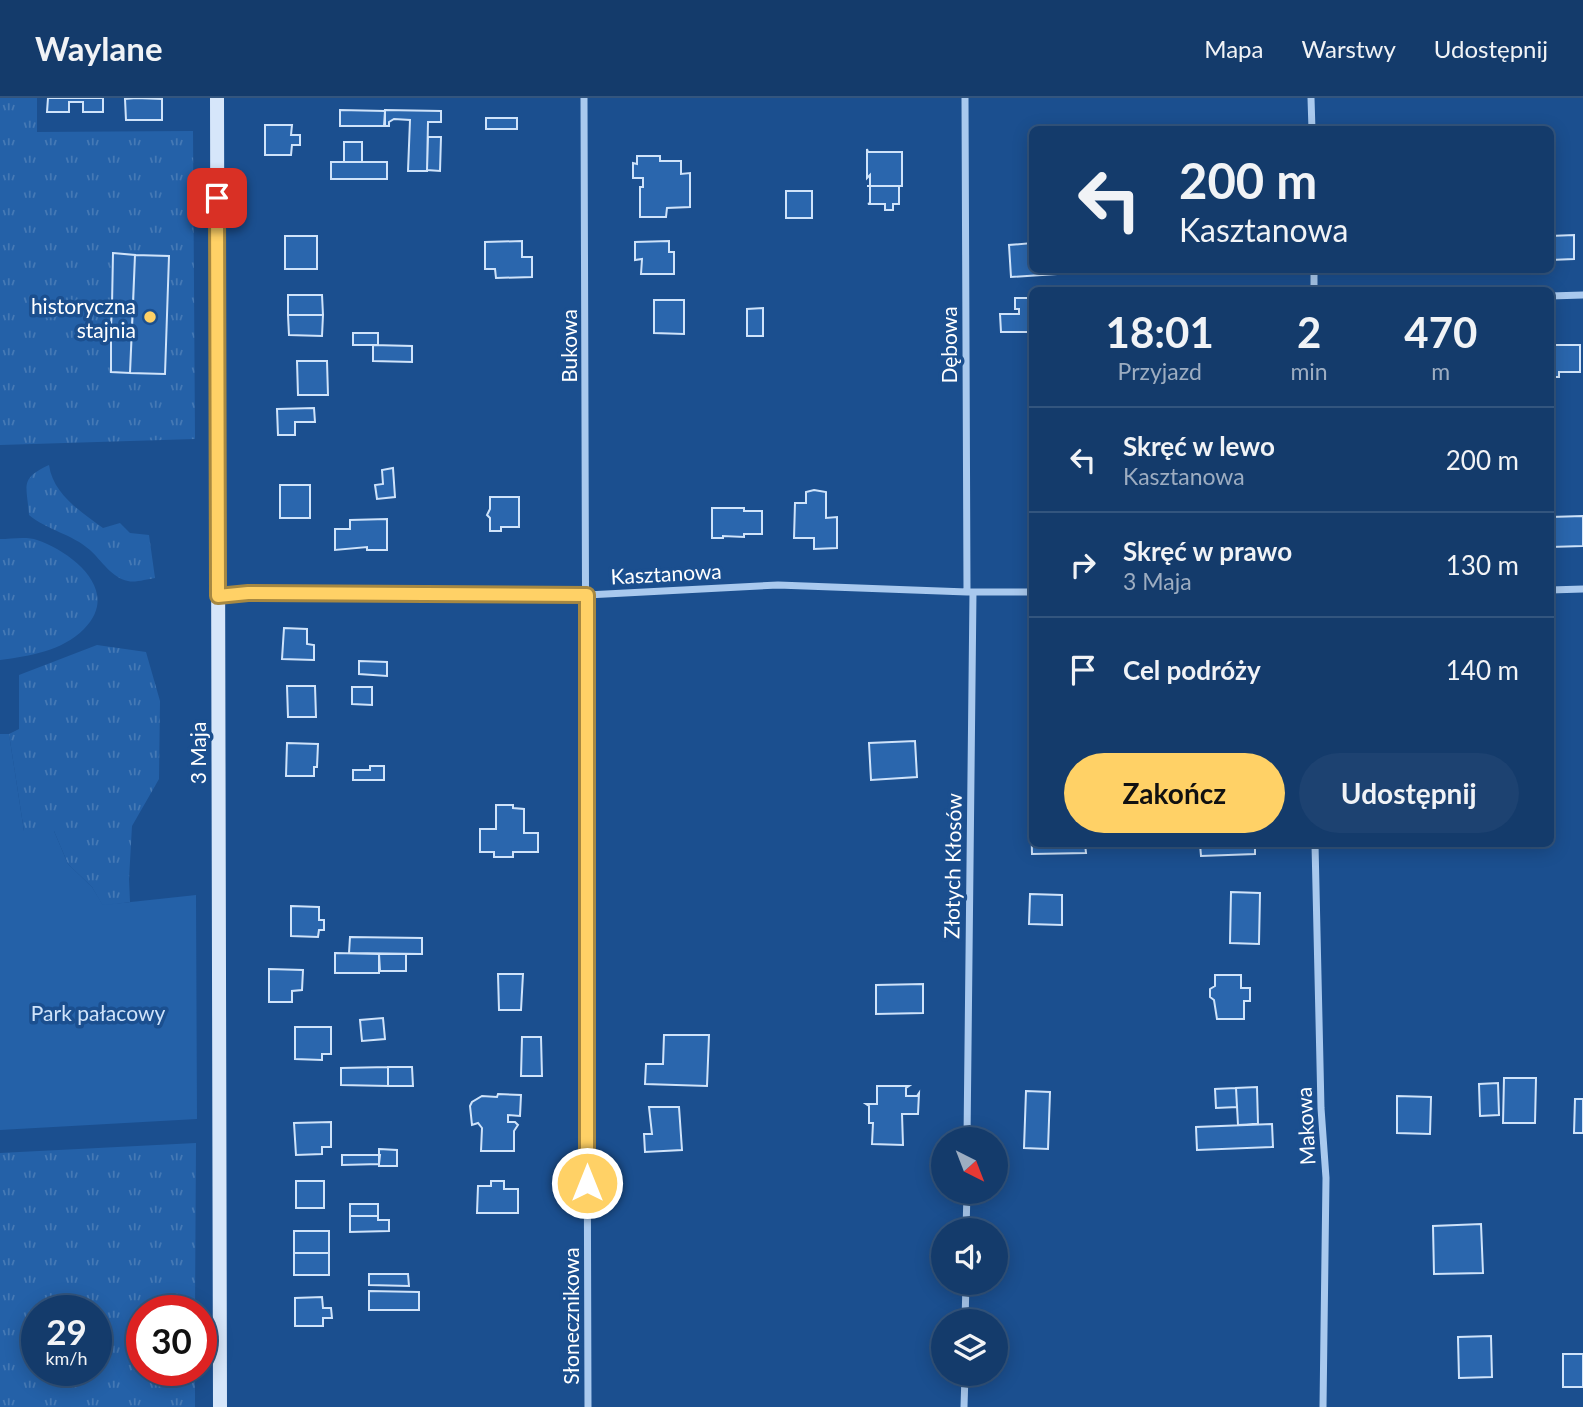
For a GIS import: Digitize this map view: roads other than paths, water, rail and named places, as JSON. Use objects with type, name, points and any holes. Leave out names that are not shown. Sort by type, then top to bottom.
[{"type":"street","name":"3 Maja","points":[[217,98],[220,1407]]},
{"type":"street","name":"Bukowa","points":[[584,98],[587,595]]},
{"type":"street","name":"Dębowa","points":[[965,98],[970,592]]},
{"type":"street","points":[[1311,98],[1312,126]]},
{"type":"street","points":[[1554,296],[1583,295]]},
{"type":"street","name":"Kasztanowa","points":[[218,596],[248,593],[587,595],[778,585],[1029,592]]},
{"type":"street","points":[[1554,590],[1583,589]]},
{"type":"street","name":"Złotych Kłosów","points":[[967,1127],[970,592]]},
{"type":"street","name":"Słonecznikowa","points":[[587,595],[587,1407]]},
{"type":"street","name":"Makowa","points":[[1315,847],[1321,1108],[1326,1178],[1323,1407]]},
{"type":"street","points":[[964,1407],[965,1386]]},
{"type":"place","name":"historyczna stajnia","points":[[150,317]]},
{"type":"park label","name":"Park pałacowy","points":[[98,1012]]}]
